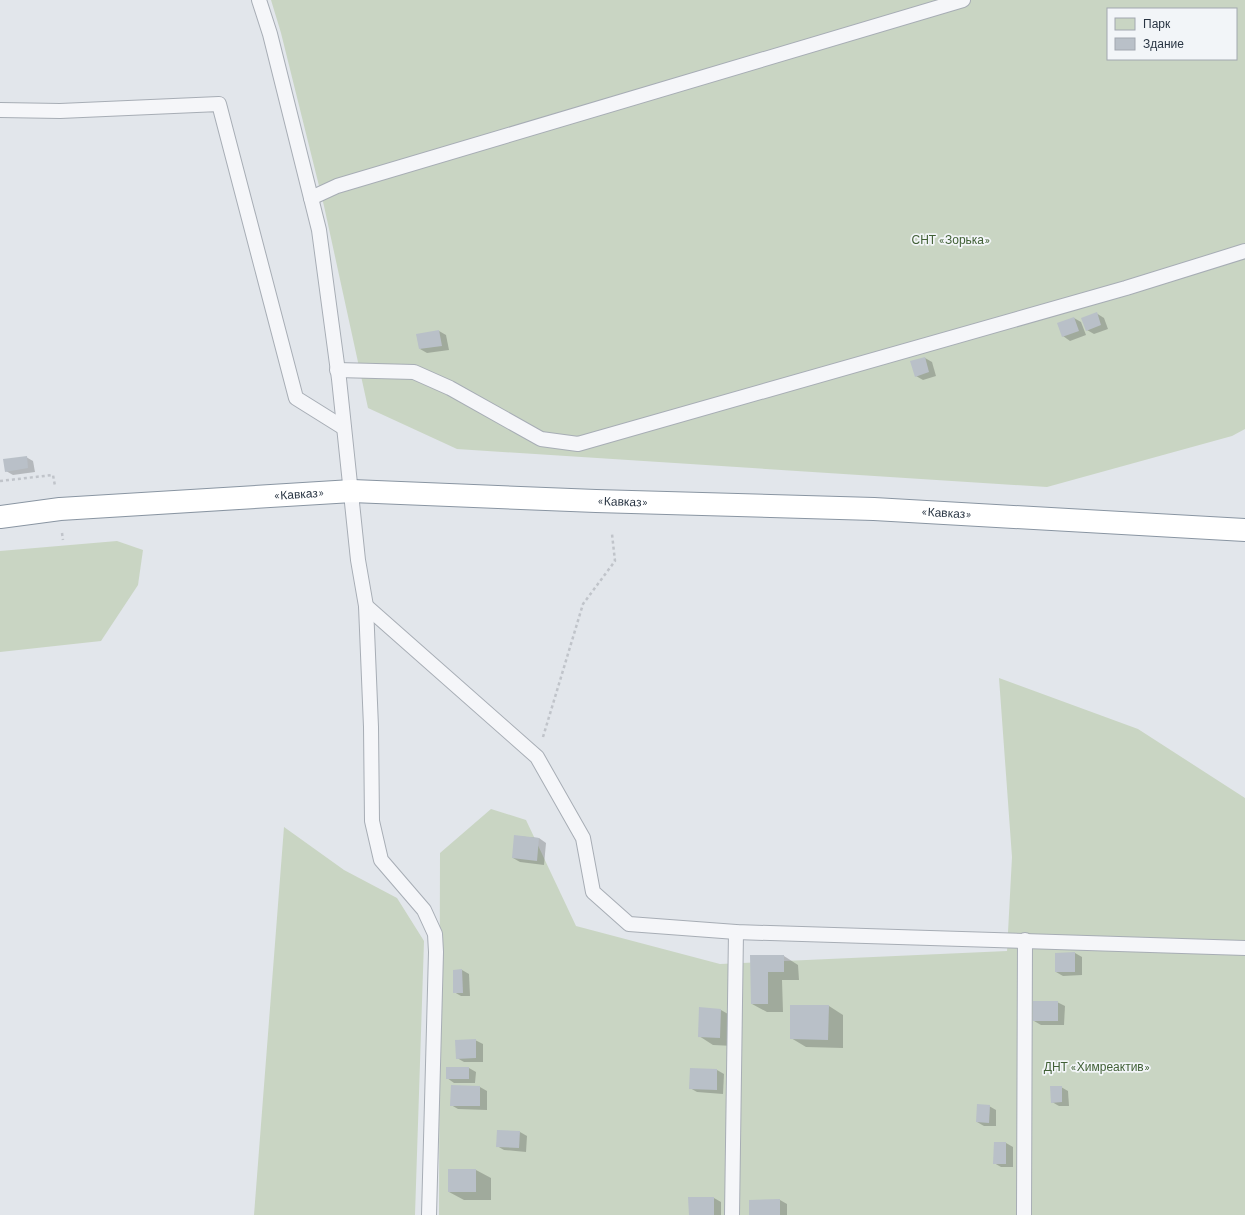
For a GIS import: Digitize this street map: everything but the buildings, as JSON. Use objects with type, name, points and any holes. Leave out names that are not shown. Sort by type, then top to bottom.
[{"type":"highway","name":"«Кавказ»","points":[[0,517],[60,509],[352,491],[596,502],[874,509],[1245,530]]},
{"type":"lane","points":[[259,0],[270,34],[319,230],[338,370],[352,491],[358,560],[366,606],[371,728],[372,820],[381,860],[424,910],[435,934],[436,952],[429,1215]]},
{"type":"lane","points":[[311,198],[338,186],[963,0]]},
{"type":"lane","points":[[0,110],[60,111],[219,104],[296,398],[344,428]]},
{"type":"lane","points":[[338,370],[414,372],[450,388],[541,439],[578,444],[1126,288],[1245,251]]},
{"type":"lane","points":[[366,606],[537,757],[583,838],[593,892],[629,924],[736,932],[1245,948]]},
{"type":"lane","points":[[732,1215],[736,932]]},
{"type":"lane","points":[[1024,1215],[1025,940]]},
{"type":"path","points":[[537,757],[583,604],[615,561],[612,534]]},
{"type":"green space","name":"СНТ «Зорька»","points":[[271,0],[1245,0],[1245,429],[1232,436],[1047,487],[457,449],[368,408],[324,206],[281,33]]},
{"type":"green space","points":[[117,541],[143,550],[138,585],[101,641],[0,652],[0,551]]},
{"type":"green space","name":"ДНТ «Химреактив»","points":[[999,678],[1138,729],[1245,798],[1245,1215],[439,1215],[440,853],[491,809],[526,820],[576,926],[720,964],[1007,951],[1012,857]]},
{"type":"green space","points":[[284,827],[344,870],[397,898],[424,941],[415,1215],[254,1215]]}]
